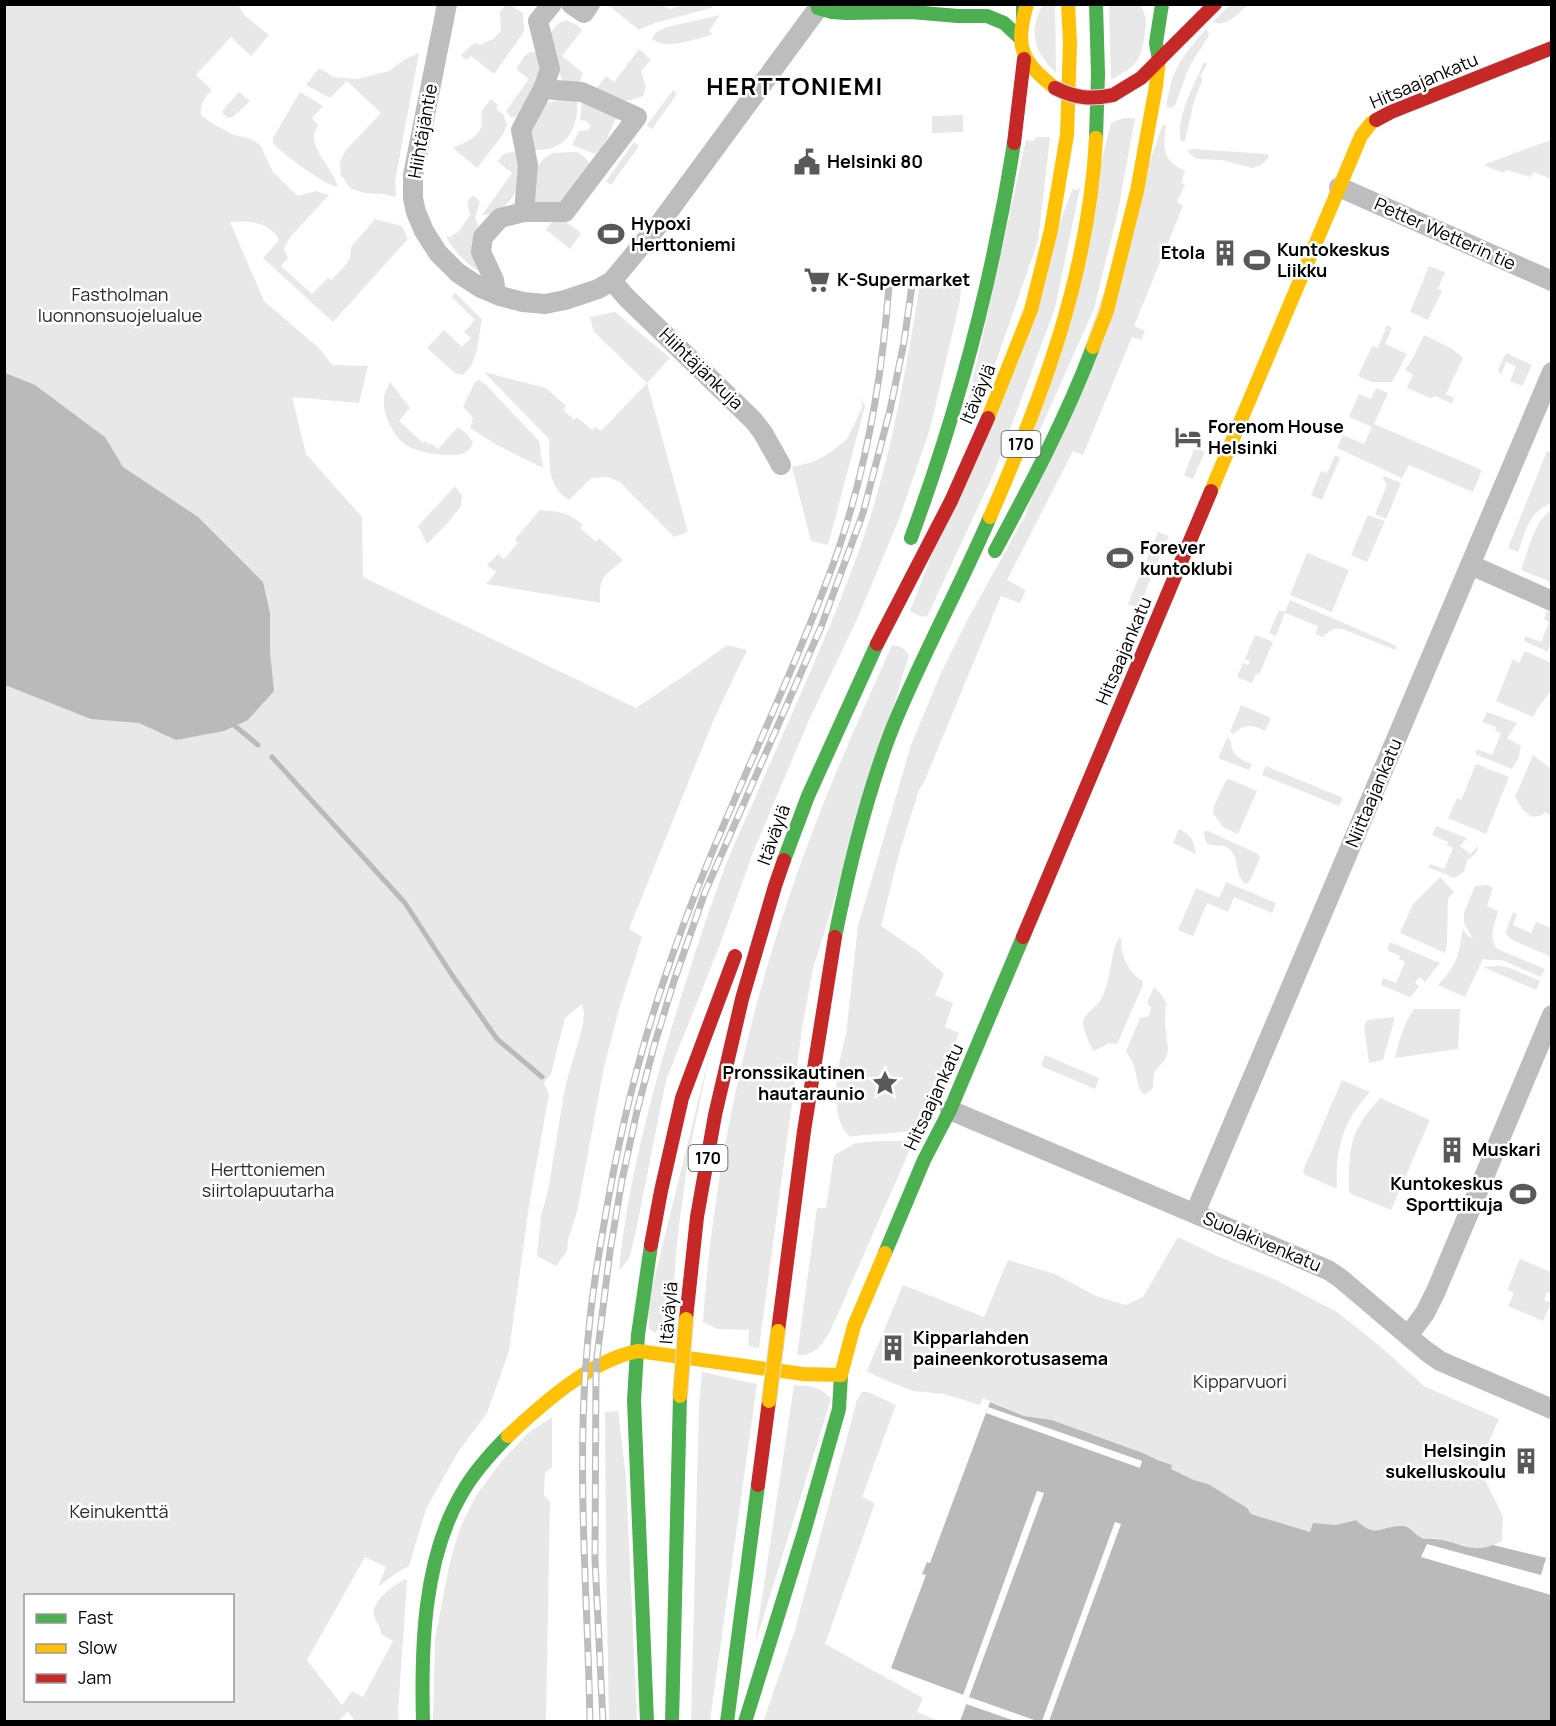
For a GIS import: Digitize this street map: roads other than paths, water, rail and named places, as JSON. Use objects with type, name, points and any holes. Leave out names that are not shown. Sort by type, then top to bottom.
[{"type":"main road","name":"Itäväylä","points":[[672,1722],[681,1396],[686,1319],[698,1216],[715,1115],[742,999],[775,886],[808,796],[866,665],[951,501],[994,405],[1031,310],[1051,230],[1067,135],[1070,43],[1068,4]]},
{"type":"main road","name":"170","points":[[727,1722],[806,1114],[825,991],[844,893],[860,825],[889,736],[1024,437],[1050,368],[1070,299],[1092,192],[1098,41],[1096,4]]},
{"type":"main road","points":[[989,562],[1040,468],[1084,371],[1107,311],[1137,191],[1156,86],[1158,60],[1156,43],[1162,4]]},
{"type":"main road","points":[[1024,59],[1036,74],[1055,88],[1070,95],[1095,99],[1113,95],[1131,86],[1215,4]]},
{"type":"main road","points":[[819,6],[832,12],[846,13],[911,12],[987,16],[1004,23],[1020,38]]},
{"type":"main road","points":[[905,553],[930,488],[956,405],[982,305],[1017,128],[1024,59],[1020,38],[1024,9]]},
{"type":"main road","name":"Hitsaajankatu","points":[[745,1722],[804,1532],[839,1409],[844,1355],[863,1306],[929,1149],[950,1110],[1361,136],[1371,123],[1381,117],[1551,48]]},
{"type":"main road","points":[[866,665],[892,585]]},
{"type":"main road","points":[[860,825],[919,699]]},
{"type":"main road","points":[[751,921],[808,796]]},
{"type":"main road","points":[[647,1722],[634,1400],[636,1351],[646,1274],[661,1191],[680,1109],[710,1020],[742,941]]},
{"type":"main road","points":[[423,1722],[421,1682],[427,1613],[435,1568],[446,1530],[461,1496],[489,1457],[536,1411],[593,1370],[636,1351],[803,1374],[841,1375]]},
{"type":"street","name":"Hiihtäjäntie","points":[[447,4],[413,175],[413,198],[416,212],[424,231],[438,252],[458,273],[481,288],[496,294],[523,302],[545,304],[598,290],[612,281],[660,223],[819,6]]},
{"type":"street","points":[[524,212],[528,165],[521,130],[543,89],[550,69],[538,21],[552,4]]},
{"type":"street","points":[[571,4],[584,13],[590,4]]},
{"type":"street","points":[[496,294],[494,280],[481,252],[483,237],[500,218],[524,212],[565,212],[637,117],[582,92],[543,89]]},
{"type":"street","name":"Petter Wetterin tie","points":[[1339,187],[1551,281]]},
{"type":"street","name":"Hiihtäjänkuja","points":[[612,281],[753,420],[781,465]]},
{"type":"street","name":"Niittaajankatu","points":[[1196,1213],[1551,372]]},
{"type":"street","points":[[1471,565],[1551,601]]},
{"type":"street","points":[[1408,1336],[1425,1313],[1436,1291],[1551,1015]]},
{"type":"street","name":"Suolakivenkatu","points":[[950,1110],[1328,1270],[1440,1361],[1551,1409]]},
{"type":"waterway","points":[[235,726],[258,745]]},
{"type":"waterway","points":[[272,757],[405,903],[497,1039],[542,1077]]},
{"type":"railway","points":[[590,1722],[583,1497],[584,1408],[587,1346],[593,1296],[615,1166],[645,1039],[684,924],[704,872],[793,666],[845,528],[871,425],[882,355],[889,285]]},
{"type":"railway","points":[[603,1722],[595,1560],[596,1365],[610,1251],[622,1180],[654,1046],[705,892],[821,627],[863,513],[890,410],[904,342],[912,285]]},
{"type":"place","name":"Helsinki 80","points":[[807,162]]},
{"type":"place","name":"Hypoxi Herttoniemi","points":[[611,234]]},
{"type":"place","name":"Etola","points":[[1225,253]]},
{"type":"place","name":"Kuntokeskus Liikku","points":[[1257,260]]},
{"type":"place","name":"K-Supermarket","points":[[817,280]]},
{"type":"place","name":"Forenom House Helsinki","points":[[1188,437]]},
{"type":"place","name":"Forever kuntoklubi","points":[[1120,558]]},
{"type":"place","name":"Pronssikautinen hautaraunio","points":[[885,1083]]},
{"type":"place","name":"Muskari","points":[[1452,1150]]},
{"type":"place","name":"Kuntokeskus Sporttikuja","points":[[1523,1194]]},
{"type":"place","name":"Kipparlahden paineenkorotusasema","points":[[893,1348]]},
{"type":"place","name":"Helsingin sukelluskoulu","points":[[1526,1461]]},
{"type":"district","name":"HERTTONIEMI","points":[[795,87]]},
{"type":"park label","name":"Fastholman luonnonsuojelualue","points":[[120,305]]},
{"type":"park label","name":"Herttoniemen siirtolapuutarha","points":[[268,1180]]},
{"type":"park label","name":"Kipparvuori","points":[[1240,1382]]},
{"type":"park label","name":"Keinukenttä","points":[[119,1512]]}]
